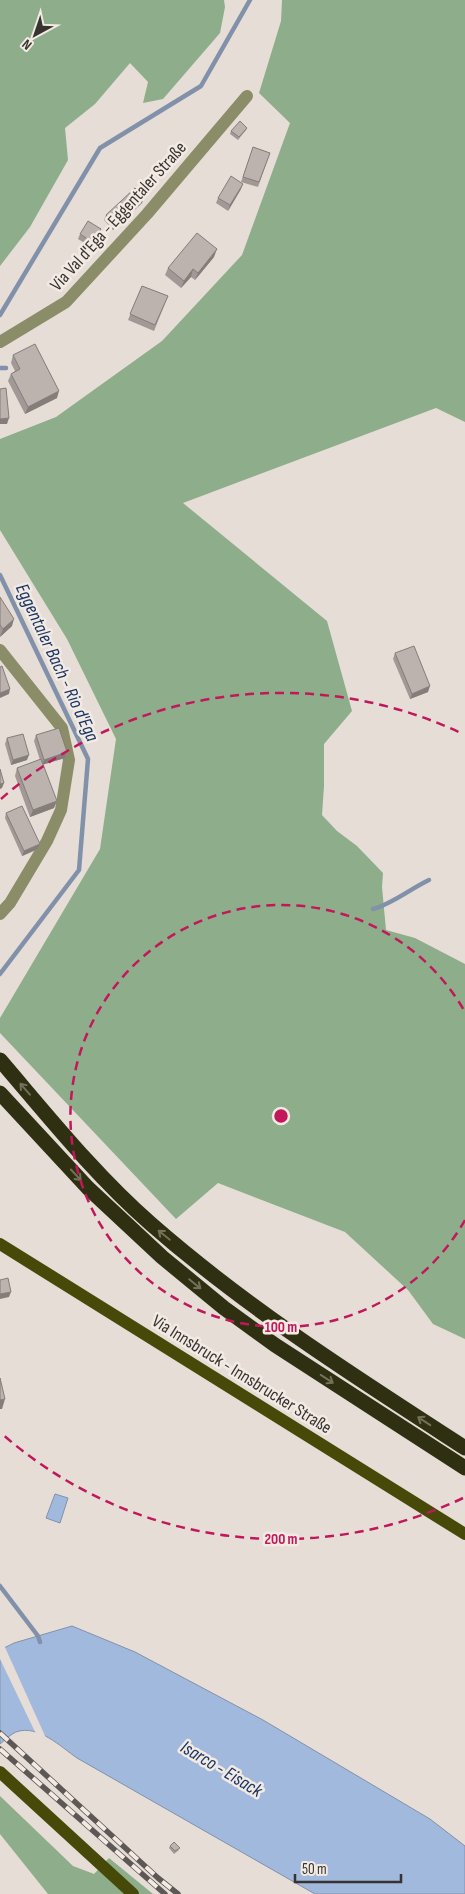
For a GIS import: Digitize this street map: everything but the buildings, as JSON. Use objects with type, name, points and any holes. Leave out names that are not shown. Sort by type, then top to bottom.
[{"type":"highway","points":[[0,1060],[102,1176],[150,1223],[228,1287],[285,1329],[465,1448]]},
{"type":"highway","points":[[0,1093],[88,1188],[155,1251],[224,1308],[275,1345],[465,1468]]},
{"type":"main road","name":"Via Innsbruck - Innsbrucker Straße","points":[[0,1244],[465,1534]]},
{"type":"main road","points":[[0,1772],[133,1894]]},
{"type":"street","name":"Via Val d'Ega - Eggentaler Straße","points":[[0,342],[66,302],[148,214],[248,96]]},
{"type":"street","points":[[0,650],[62,728],[69,760],[62,810],[47,841],[15,895],[0,914]]},
{"type":"green space","points":[[0,0],[224,0],[225,7],[220,33],[163,99],[143,103],[148,82],[130,63],[95,104],[65,128],[68,160],[30,227],[0,266]]},
{"type":"green space","points":[[282,0],[465,0],[465,422],[436,408],[183,503],[327,621],[352,711],[324,744],[322,815],[337,831],[357,846],[383,873],[382,887],[386,930],[415,938],[465,964],[465,1339],[433,1324],[408,1290],[345,1232],[218,1183],[176,1219],[0,1033],[0,1018],[100,849],[116,739],[67,639],[0,530],[0,439],[56,417],[162,341],[242,255],[290,123],[259,93],[281,21]]},
{"type":"green space","points":[[0,1796],[73,1866],[94,1874],[109,1858],[153,1894],[48,1894],[0,1834]]},
{"type":"water","points":[[55,1494],[68,1498],[60,1523],[46,1518]]},
{"type":"water","name":"Isarco - Eisack","points":[[72,1626],[135,1652],[263,1720],[430,1819],[465,1846],[465,1894],[315,1894],[77,1758],[41,1734],[24,1730],[16,1732],[0,1744],[0,1650],[14,1643]]},
{"type":"pier","points":[[4,1645],[46,1738],[44,1739],[37,1736],[0,1659],[0,1647]]},
{"type":"waterway","name":"Eggentaler Bach - Rio d'Ega","points":[[0,315],[100,148],[201,86],[250,0]]},
{"type":"waterway","points":[[0,368],[6,368]]},
{"type":"waterway","name":"Eggentaler Bach - Rio d'Ega","points":[[0,575],[88,759],[79,870],[0,974]]},
{"type":"waterway","points":[[373,909],[387,904],[429,880]]},
{"type":"waterway","name":"Eggentaler Bach - Rio d'Ega","points":[[0,1586],[38,1636],[40,1642]]},
{"type":"railway","points":[[0,1733],[158,1878],[178,1894]]},
{"type":"railway","points":[[0,1749],[165,1894]]}]
